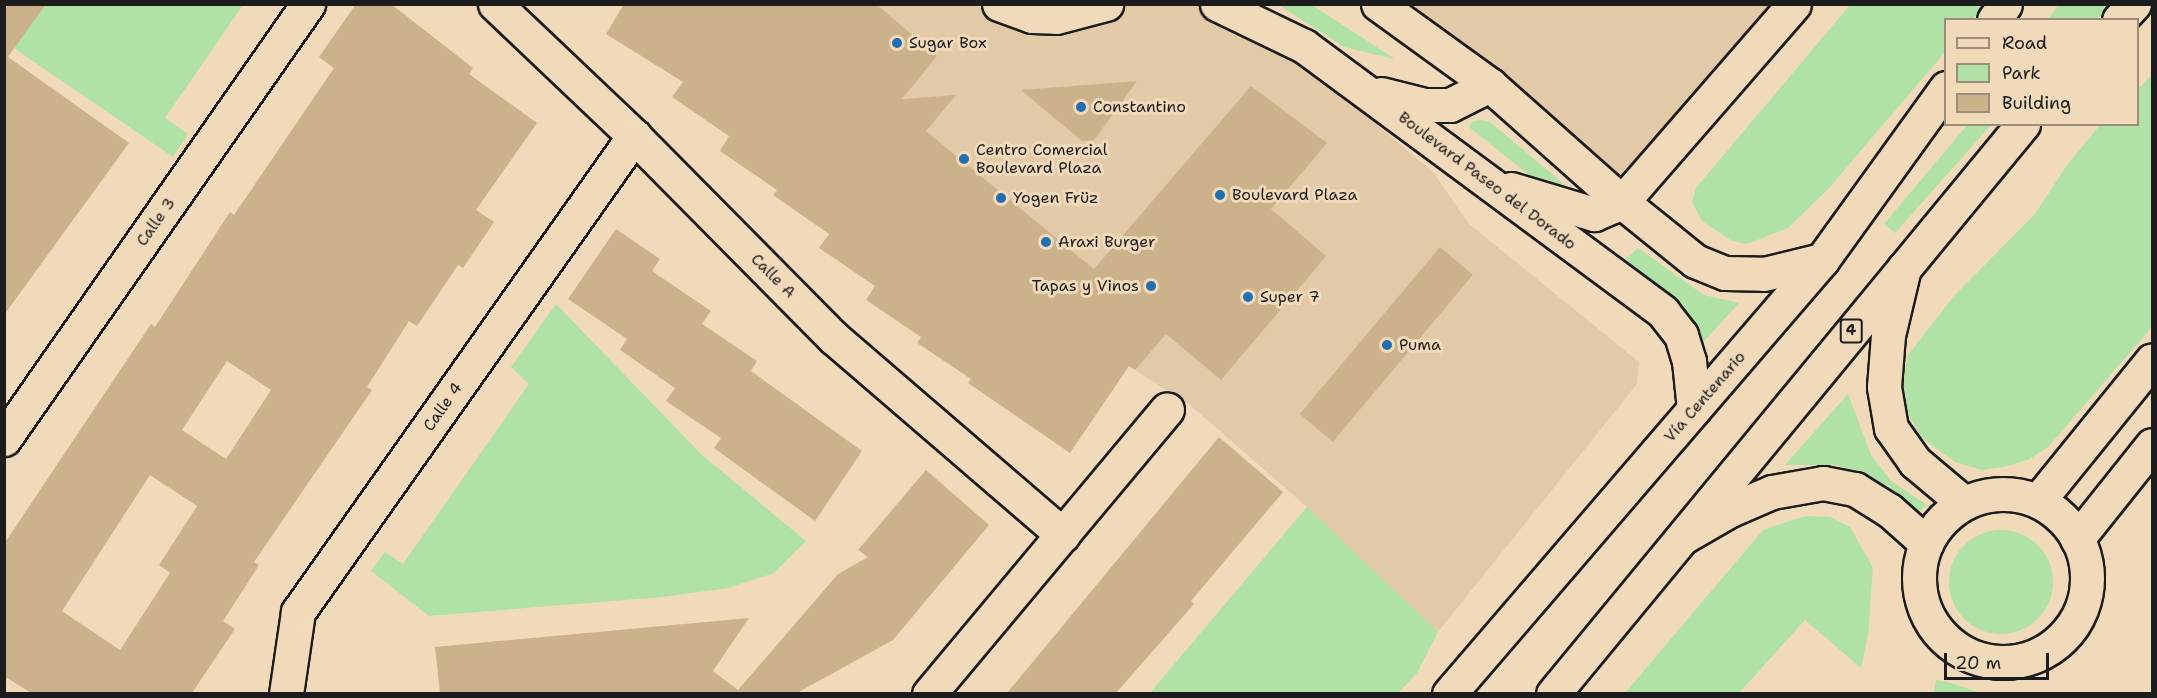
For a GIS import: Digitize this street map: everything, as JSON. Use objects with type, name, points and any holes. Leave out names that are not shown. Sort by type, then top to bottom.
[{"type":"main road","name":"Calle 3","points":[[4,439],[308,4]]},
{"type":"main road","name":"Calle A","points":[[495,4],[634,136],[834,338],[1063,535]]},
{"type":"main road","points":[[999,4],[1032,16],[1056,17],[1106,4]]},
{"type":"main road","name":"Boulevard Paseo del Dorado","points":[[1217,4],[1304,46],[1368,91],[1663,312],[1681,335],[1689,361],[1694,410]]},
{"type":"main road","points":[[1378,4],[1490,85],[1622,202],[1695,261],[1725,273],[1764,274],[1822,260]]},
{"type":"main road","points":[[1489,182],[1594,214],[1622,202],[1794,4]]},
{"type":"main road","points":[[1995,18],[2005,4]]},
{"type":"main road","points":[[2121,18],[2134,4]]},
{"type":"main road","points":[[1368,91],[1425,105],[1450,105],[1490,85]]},
{"type":"main road","name":"Vía Centenario","points":[[1449,693],[1822,260],[1944,91]]},
{"type":"main road","name":"4","points":[[1553,693],[2021,126]]},
{"type":"main road","name":"Calle 4","points":[[286,693],[298,612],[634,136]]},
{"type":"main road","points":[[1904,268],[1888,335],[1884,376],[1891,428],[1915,462],[1964,503]]},
{"type":"main road","points":[[2038,501],[2152,360]]},
{"type":"main road","points":[[929,693],[1167,409]]},
{"type":"main road","points":[[2077,539],[2152,445]]},
{"type":"main road","points":[[1681,539],[1730,510],[1772,492],[1823,483],[1854,489],[1889,510],[1926,543]]},
{"type":"main road","points":[[2013,494],[2038,501],[2061,517],[2077,539],[2087,582],[2073,624],[2059,640],[2035,656],[2007,663],[1979,659],[1962,651],[1933,626],[1921,600],[1919,571],[1926,543],[1941,520],[1964,503],[1988,495],[2013,494]]},
{"type":"shaded area","points":[[746,4],[1217,4],[1251,18],[1434,173],[1468,223],[1639,362],[1637,384],[1438,632],[1307,507],[1190,405],[1085,338]]},
{"type":"shaded area","points":[[1378,5],[1794,5],[1622,202]]},
{"type":"green space","points":[[4,5],[243,5],[165,118],[188,134],[173,157],[5,42]]},
{"type":"green space","points":[[1279,5],[1312,5],[1395,59],[1344,47]]},
{"type":"green space","points":[[1850,5],[1983,5],[1974,18],[1944,18],[1944,53],[1829,188],[1788,228],[1747,244],[1732,241],[1702,221],[1692,202],[1696,188]]},
{"type":"green space","points":[[2058,5],[2115,5],[2097,18],[2049,18]]},
{"type":"green space","points":[[2152,75],[2152,327],[2048,447],[2028,460],[2003,467],[1982,470],[1955,462],[1922,438],[1905,409],[1902,385],[1908,355],[1954,296],[2035,214],[2067,165],[2099,126],[2139,126],[2139,88]]},
{"type":"green space","points":[[1472,121],[1490,122],[1577,195],[1539,183],[1469,127]]},
{"type":"green space","points":[[1966,126],[1990,126],[1895,233],[1884,224]]},
{"type":"green space","points":[[1638,248],[1704,295],[1739,303],[1698,348],[1621,263]]},
{"type":"green space","points":[[556,304],[702,455],[806,541],[774,573],[728,588],[662,597],[429,616],[371,571],[385,552],[403,564],[529,384],[511,367]]},
{"type":"green space","points":[[1848,394],[1871,455],[1891,481],[1927,505],[1917,514],[1888,486],[1836,465],[1785,465]]},
{"type":"green space","points":[[1307,507],[1438,632],[1417,673],[1398,693],[1150,693]]},
{"type":"green space","points":[[1805,516],[1830,517],[1850,527],[1873,568],[1868,635],[1861,668],[1805,620],[1739,693],[1625,693],[1763,530]]},
{"type":"green space","points":[[2001,530],[2021,534],[2038,545],[2049,562],[2053,582],[2049,602],[2038,619],[2021,630],[2001,634],[1981,630],[1964,619],[1953,602],[1949,582],[1953,562],[1964,545],[1981,534]]},
{"type":"green space","points":[[1936,680],[1951,683],[1980,693],[1934,693]]},
{"type":"building","points":[[4,4],[46,4],[8,57],[129,143],[4,315]]},
{"type":"building","points":[[356,4],[391,4],[473,68],[469,74],[537,123],[476,210],[494,222],[463,268],[458,265],[417,326],[409,321],[367,387],[372,390],[254,562],[259,565],[223,621],[235,629],[192,693],[31,693],[4,676],[4,544],[151,324],[155,327],[230,212],[234,215],[334,68],[319,57]],"holes":[[[227,361],[271,390],[226,459],[182,430]],[[150,475],[197,506],[159,565],[170,573],[120,650],[62,611]]]},
{"type":"building","points":[[624,4],[876,4],[937,56],[902,99],[956,95],[926,131],[1094,269],[1251,86],[1327,143],[1271,209],[1326,256],[1221,380],[1166,334],[1135,370],[1129,366],[1070,453],[968,383],[971,379],[917,343],[921,337],[866,300],[875,286],[819,248],[829,234],[773,195],[777,190],[720,151],[729,136],[672,97],[683,82],[606,34]]},
{"type":"building","points":[[1137,81],[1094,140],[1082,141],[1021,90]]},
{"type":"building","points":[[616,229],[660,259],[652,271],[711,311],[702,324],[757,361],[751,371],[862,451],[815,521],[714,448],[721,438],[666,401],[675,388],[620,350],[627,339],[568,299]]},
{"type":"building","name":"Puma","points":[[1440,247],[1473,275],[1333,442],[1300,414]]},
{"type":"building","points":[[1219,437],[1283,492],[1191,601],[1194,604],[1116,693],[1007,693]]},
{"type":"building","points":[[926,470],[989,525],[893,640],[797,693],[440,693],[435,647],[749,618],[713,671],[738,690],[838,574],[868,557],[858,550]]},
{"type":"place","name":"Sugar Box","points":[[897,43]]},
{"type":"place","name":"Constantino","points":[[1081,107]]},
{"type":"place","name":"Centro Comercial Boulevard Plaza","points":[[964,159]]},
{"type":"place","name":"Boulevard Plaza","points":[[1220,195]]},
{"type":"place","name":"Yogen Früz","points":[[1001,198]]},
{"type":"place","name":"Araxi Burger","points":[[1046,242]]},
{"type":"place","name":"Tapas y Vinos","points":[[1151,286]]},
{"type":"place","name":"Super 7","points":[[1248,297]]},
{"type":"place","name":"Puma","points":[[1387,345]]}]
